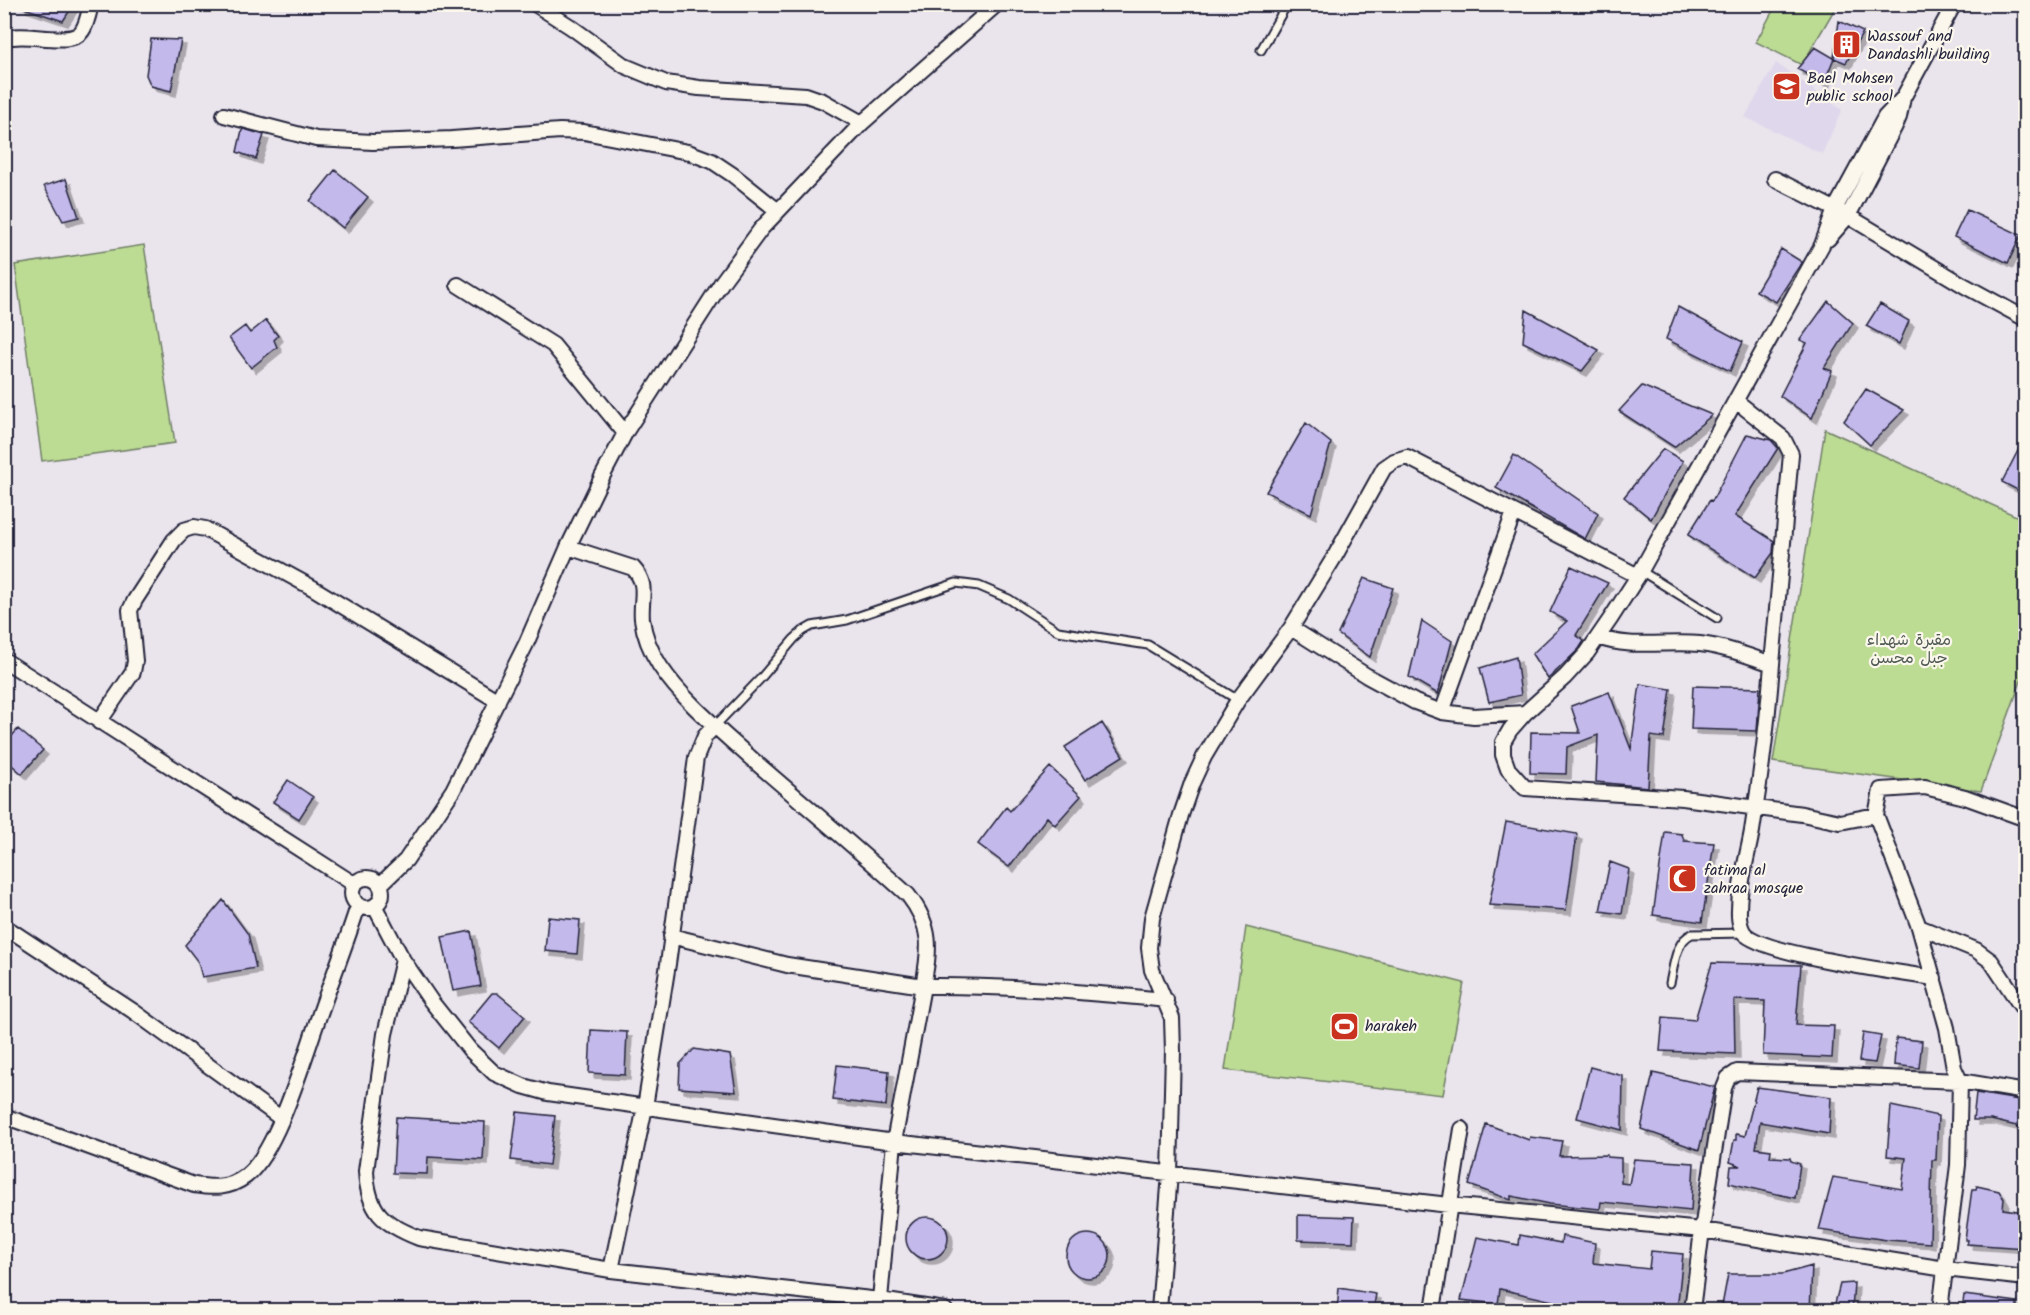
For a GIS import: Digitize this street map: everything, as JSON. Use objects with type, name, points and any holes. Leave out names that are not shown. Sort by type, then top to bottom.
[{"type":"street","points":[[4,39],[19,35],[69,39],[77,36],[83,30],[91,4]]},
{"type":"street","points":[[535,4],[625,66],[666,83],[699,88],[806,95],[823,101],[862,123]]},
{"type":"street","points":[[380,885],[406,860],[453,790],[526,644],[568,547],[625,433],[722,282],[761,229],[862,123],[997,4]]},
{"type":"street","points":[[1876,815],[1840,822],[1802,814],[1683,798],[1525,788],[1508,769],[1503,755],[1503,742],[1525,713],[1565,677],[1598,638],[1639,573],[1822,245],[1835,209],[1885,117],[1903,98],[1954,4]]},
{"type":"street","points":[[1822,245],[1848,216],[1895,126],[1903,98]]},
{"type":"street","points":[[224,115],[316,139],[373,142],[560,131],[584,132],[688,152],[712,161],[778,211]]},
{"type":"street","points":[[1775,179],[1848,216],[2025,319]]},
{"type":"street","points":[[458,285],[553,345],[625,433]]},
{"type":"street","points":[[1736,401],[1784,438],[1791,454],[1766,714],[1766,735],[1740,891],[1739,918],[1744,933],[1759,942],[1784,950],[1845,964],[1934,978]]},
{"type":"street","points":[[1159,1311],[1170,1174],[1173,1033],[1172,1018],[1166,1000],[1152,970],[1149,948],[1152,918],[1181,814],[1204,757],[1238,700],[1291,628],[1384,468],[1394,460],[1407,457],[1639,573]]},
{"type":"street","points":[[1442,712],[1514,512]]},
{"type":"street","points":[[99,722],[133,672],[135,661],[130,610],[174,540],[184,530],[194,526],[205,529],[313,588],[498,701]]},
{"type":"street","points":[[568,547],[624,564],[633,568],[640,575],[643,585],[642,619],[646,638],[660,665],[682,694],[715,726],[908,895],[921,914],[928,935],[929,953],[894,1142],[880,1300]]},
{"type":"street","points":[[1291,628],[1367,676],[1415,702],[1442,712],[1474,716],[1525,713]]},
{"type":"street","points":[[1598,638],[1622,644],[1647,642],[1701,644],[1746,654],[1772,664]]},
{"type":"street","points":[[4,660],[354,884]]},
{"type":"street","points":[[612,1270],[645,1107],[696,758],[705,736],[715,726]]},
{"type":"street","points":[[1940,1311],[1958,1165],[1960,1081],[1954,1068],[1947,1028],[1919,927],[1876,815],[1881,790],[1925,787],[1965,797],[2025,819]]},
{"type":"street","points":[[364,878],[370,878],[380,885],[382,897],[375,907],[369,909],[358,906],[352,896],[354,884],[364,878]]},
{"type":"street","points":[[4,1116],[194,1185],[213,1188],[229,1186],[246,1176],[260,1160],[282,1119],[358,906]]},
{"type":"street","points":[[375,907],[403,960],[431,1001],[470,1050],[494,1073],[523,1086],[548,1093],[894,1142],[1449,1205],[1702,1230],[1945,1269],[2025,1278]]},
{"type":"street","points":[[4,926],[133,1011],[282,1119]]},
{"type":"street","points":[[1919,927],[1976,950],[1991,960],[2025,1010]]},
{"type":"street","points":[[671,936],[788,965],[923,986],[1056,991],[1166,1000]]},
{"type":"street","points":[[403,960],[385,1034],[366,1171],[370,1196],[384,1221],[419,1238],[612,1270],[880,1300],[945,1311]]},
{"type":"street","points":[[1692,1311],[1725,1083],[1733,1074],[1737,1072],[1960,1081],[2025,1092]]},
{"type":"street","points":[[1434,1311],[1462,1129]]},
{"type":"lane","points":[[1261,50],[1287,4]]},
{"type":"lane","points":[[1639,573],[1717,618]]},
{"type":"lane","points":[[715,726],[803,631],[812,626],[847,620],[956,583],[980,586],[1009,599],[1058,631],[1148,645],[1238,700]]},
{"type":"lane","points":[[1670,983],[1680,943],[1686,937],[1692,934],[1744,933]]},
{"type":"shaded area","name":"Bael Mohsen public school","points":[[1776,63],[1842,110],[1822,154],[1745,117]]},
{"type":"green space","points":[[1776,5],[1837,5],[1802,65],[1756,42]]},
{"type":"green space","points":[[144,245],[175,443],[42,461],[15,265]]},
{"type":"green space","name":"مقبرة شهداء جبل محسن","points":[[1825,429],[2025,520],[2025,670],[1981,791],[1773,762]]},
{"type":"green space","name":"harakeh","points":[[1246,927],[1464,983],[1443,1095],[1225,1070]]},
{"type":"building","points":[[21,4],[74,4],[63,21],[21,7]]},
{"type":"building","name":"Wassouf and Dandashli building","points":[[1839,21],[1863,32],[1846,63],[1834,58]]},
{"type":"building","points":[[151,39],[181,40],[171,91],[151,86],[146,75]]},
{"type":"building","name":"Wassouf and Dandashli building","points":[[1815,47],[1834,58],[1824,83],[1797,69]]},
{"type":"building","points":[[244,129],[264,135],[256,159],[237,152]]},
{"type":"building","points":[[335,170],[368,197],[343,228],[310,201]]},
{"type":"building","points":[[66,179],[79,217],[63,221],[44,186]]},
{"type":"building","points":[[1967,210],[2021,235],[2008,263],[1954,237]]},
{"type":"building","points":[[1781,249],[1802,262],[1776,302],[1756,291]]},
{"type":"building","points":[[1828,301],[1853,323],[1824,368],[1832,371],[1812,418],[1780,396],[1807,343],[1800,340]]},
{"type":"building","points":[[1880,304],[1909,321],[1899,344],[1866,326]]},
{"type":"building","points":[[1678,307],[1743,342],[1730,371],[1666,339]]},
{"type":"building","points":[[1526,310],[1599,350],[1582,371],[1523,342]]},
{"type":"building","points":[[266,320],[278,336],[274,340],[277,347],[251,368],[229,338],[245,326],[250,333]]},
{"type":"building","points":[[1642,386],[1712,415],[1674,447],[1619,411]]},
{"type":"building","points":[[1866,389],[1904,410],[1870,445],[1844,421]]},
{"type":"building","points":[[1306,423],[1331,443],[1311,514],[1266,492]]},
{"type":"building","points":[[1747,434],[1771,440],[1778,448],[1735,516],[1774,541],[1773,553],[1755,578],[1688,535],[1710,500],[1712,501]]},
{"type":"building","points":[[2025,437],[2025,494],[2002,482]]},
{"type":"building","points":[[1663,449],[1683,461],[1651,519],[1624,497]]},
{"type":"building","points":[[1514,455],[1598,513],[1585,539],[1496,488]]},
{"type":"building","points":[[1571,566],[1608,583],[1576,635],[1584,641],[1579,649],[1548,679],[1532,654],[1567,621],[1550,612]]},
{"type":"building","points":[[1364,578],[1393,588],[1370,657],[1338,634]]},
{"type":"building","points":[[1422,621],[1452,641],[1438,694],[1409,677]]},
{"type":"building","points":[[1516,657],[1521,695],[1489,702],[1480,668]]},
{"type":"building","points":[[1640,684],[1671,689],[1664,738],[1651,736],[1648,787],[1596,782],[1598,735],[1567,747],[1566,774],[1530,773],[1531,732],[1580,733],[1571,706],[1609,692],[1631,749]]},
{"type":"building","points":[[1693,686],[1760,688],[1757,731],[1691,729]]},
{"type":"building","points":[[1102,723],[1123,756],[1085,780],[1065,747]]},
{"type":"building","points":[[18,729],[43,750],[22,774],[4,758],[4,745]]},
{"type":"building","points":[[1050,767],[1081,796],[1055,825],[1047,817],[1009,867],[978,844],[1006,807],[1010,811]]},
{"type":"building","points":[[288,780],[313,797],[299,819],[273,802]]},
{"type":"building","points":[[1506,822],[1577,834],[1566,910],[1489,905]]},
{"type":"building","name":"fatima al zahraa mosque","points":[[1665,832],[1682,834],[1684,841],[1714,843],[1702,922],[1653,915]]},
{"type":"building","points":[[1610,862],[1629,869],[1622,914],[1600,911]]},
{"type":"building","points":[[223,900],[248,934],[256,968],[202,977],[198,962],[185,945]]},
{"type":"building","points":[[548,917],[580,920],[577,954],[545,951]]},
{"type":"building","points":[[471,931],[481,986],[453,991],[442,937]]},
{"type":"building","points":[[1712,963],[1801,965],[1796,1025],[1834,1026],[1832,1058],[1763,1055],[1765,1001],[1734,1000],[1735,1054],[1660,1051],[1663,1017],[1695,1020]]},
{"type":"building","points":[[492,993],[497,993],[525,1016],[499,1048],[468,1022]]},
{"type":"building","points":[[591,1030],[627,1032],[625,1075],[589,1073]]},
{"type":"building","points":[[1863,1033],[1881,1036],[1875,1063],[1859,1061]]},
{"type":"building","points":[[1896,1038],[1922,1041],[1919,1068],[1894,1065]]},
{"type":"building","points":[[694,1049],[730,1055],[736,1092],[679,1088],[680,1064]]},
{"type":"building","points":[[837,1065],[889,1071],[886,1106],[833,1100]]},
{"type":"building","points":[[1590,1067],[1623,1076],[1622,1130],[1577,1118]]},
{"type":"building","points":[[1653,1073],[1715,1087],[1699,1150],[1641,1129]]},
{"type":"building","points":[[1757,1087],[1831,1097],[1829,1134],[1760,1122],[1756,1148],[1771,1150],[1770,1157],[1790,1158],[1791,1161],[1800,1164],[1795,1198],[1729,1183],[1731,1166],[1741,1166],[1730,1162],[1734,1140],[1736,1140],[1736,1134],[1745,1136]]},
{"type":"building","points":[[1976,1093],[2025,1101],[2025,1128],[1991,1120],[1973,1120]]},
{"type":"building","points":[[1891,1106],[1938,1116],[1936,1160],[1932,1160],[1930,1243],[1887,1240],[1819,1230],[1833,1177],[1902,1189],[1906,1158],[1887,1156]]},
{"type":"building","points":[[517,1112],[555,1116],[549,1165],[511,1160]]},
{"type":"building","points":[[396,1117],[485,1122],[483,1160],[428,1157],[427,1174],[393,1173]]},
{"type":"building","points":[[1486,1124],[1529,1140],[1530,1137],[1562,1141],[1559,1156],[1607,1155],[1607,1157],[1621,1158],[1621,1183],[1629,1184],[1634,1159],[1694,1163],[1691,1211],[1601,1202],[1600,1209],[1550,1204],[1511,1196],[1511,1200],[1469,1185]]},
{"type":"building","points":[[1977,1186],[1999,1191],[2004,1199],[2003,1209],[2025,1212],[2025,1248],[1967,1244],[1968,1240],[1965,1240],[1972,1189],[1976,1189]]},
{"type":"building","points":[[1298,1215],[1354,1217],[1353,1242],[1298,1240]]},
{"type":"building","points":[[927,1217],[942,1223],[948,1238],[942,1253],[927,1259],[912,1253],[906,1238],[912,1223]]},
{"type":"building","points":[[1088,1234],[1104,1240],[1110,1256],[1104,1272],[1088,1278],[1072,1272],[1066,1256],[1072,1240]]},
{"type":"building","points":[[1520,1235],[1561,1243],[1562,1236],[1595,1243],[1593,1263],[1649,1269],[1651,1251],[1683,1254],[1677,1311],[1610,1311],[1587,1307],[1552,1306],[1553,1301],[1500,1289],[1498,1304],[1461,1300],[1477,1237],[1519,1245]]},
{"type":"building","points":[[1812,1266],[1810,1311],[1721,1311],[1728,1274],[1783,1274]]},
{"type":"building","points":[[1854,1283],[1852,1311],[1833,1311],[1840,1284]]},
{"type":"building","points":[[1339,1288],[1376,1294],[1373,1311],[1337,1311]]},
{"type":"building","points":[[1964,1295],[2017,1302],[2017,1311],[1962,1311]]},
{"type":"place","name":"Wassouf and Dandashli building","points":[[1846,45]]},
{"type":"place","name":"Bael Mohsen public school","points":[[1786,87]]},
{"type":"place","name":"fatima al zahraa mosque","points":[[1683,879]]},
{"type":"place","name":"harakeh","points":[[1344,1026]]}]
